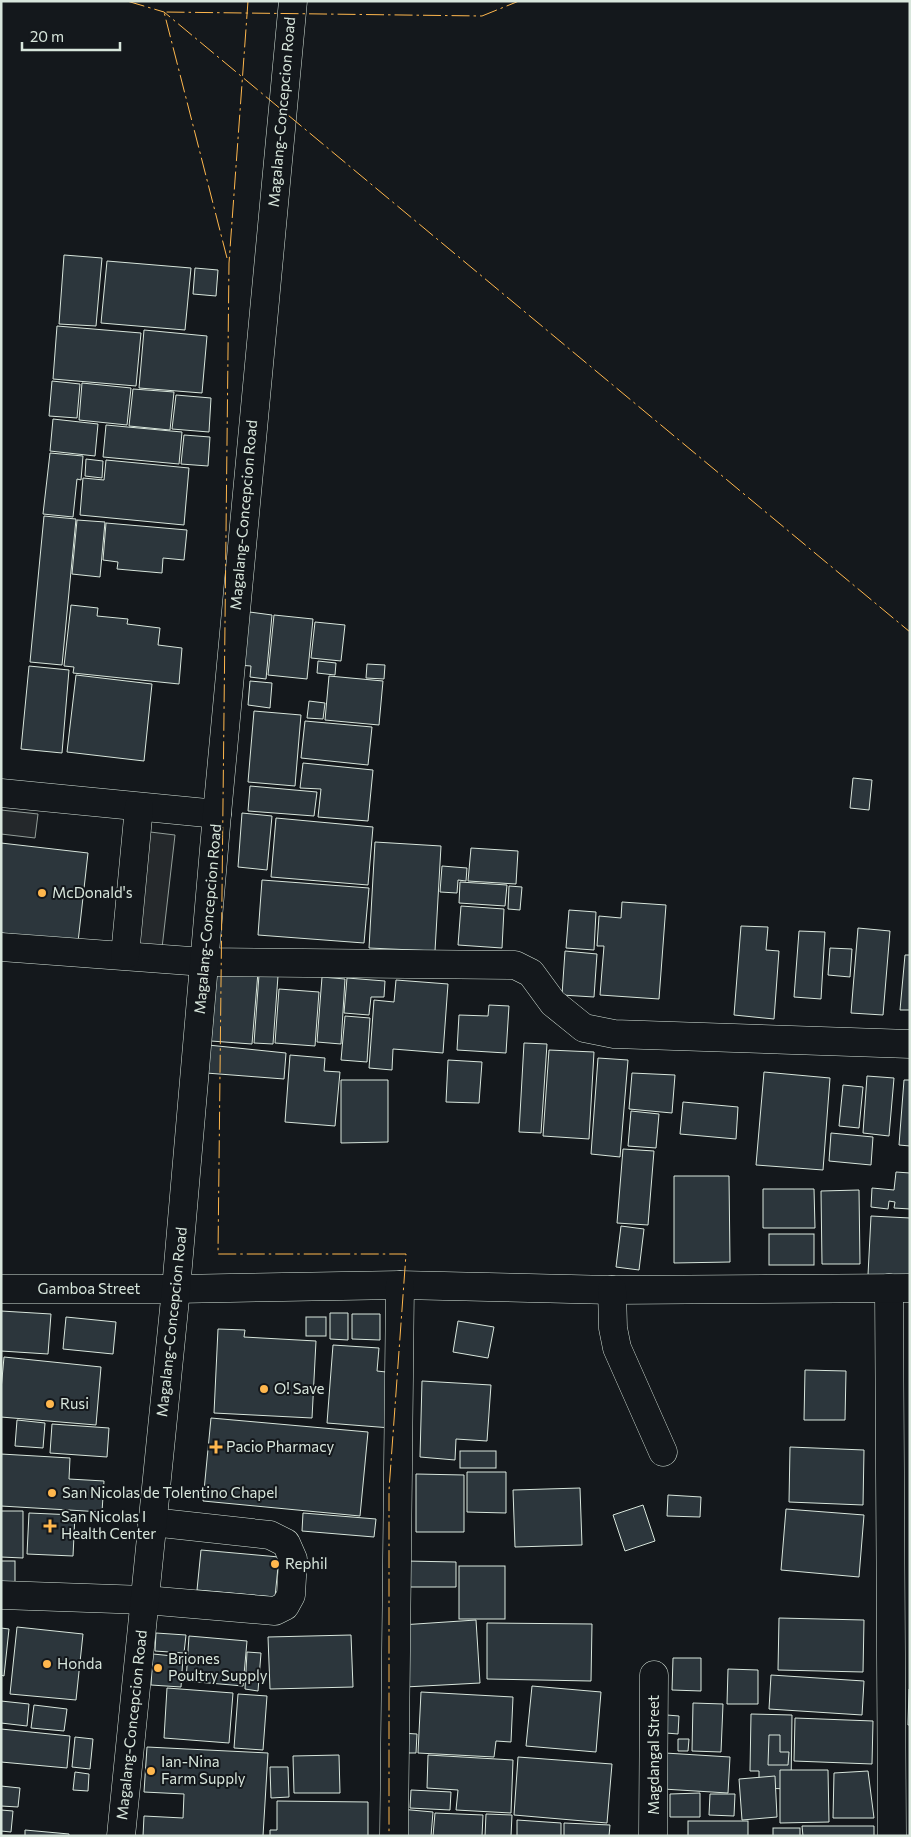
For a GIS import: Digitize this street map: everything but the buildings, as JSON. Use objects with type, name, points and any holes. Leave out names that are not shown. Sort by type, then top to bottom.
[{"type":"street","name":"Magalang-Concepcion Road","points":[[121,1836],[176,1289],[217,814],[292,1]]},
{"type":"street","points":[[1,793],[217,814]]},
{"type":"street","points":[[125,955],[139,807]]},
{"type":"street","points":[[1,947],[204,962],[515,965],[531,973],[553,1003],[584,1028],[614,1034],[910,1044]]},
{"type":"street","points":[[394,1836],[400,1285]]},
{"type":"street","name":"Gamboa Street","points":[[1,1288],[176,1289],[400,1285],[612,1290],[899,1288]]},
{"type":"street","points":[[892,1836],[899,1288]]},
{"type":"street","points":[[612,1290],[613,1328],[617,1348],[663,1452]]},
{"type":"street","points":[[1,1595],[145,1600],[274,1611],[284,1606],[290,1595],[293,1559],[286,1543],[270,1536],[152,1522]]},
{"type":"street","name":"Magdangal Street","points":[[653,1836],[654,1675]]},
{"type":"shaded area","points":[[1,810],[38,814],[35,838],[1,834]]},
{"type":"shaded area","points":[[142,831],[175,835],[162,948],[130,945]]},
{"type":"power","points":[[127,1],[164,12],[910,632]]},
{"type":"power","points":[[248,1],[229,263],[218,1254],[406,1254],[389,1490],[389,1836]]},
{"type":"power","points":[[227,258],[164,12],[482,16],[519,1]]},
{"type":"place","name":"McDonald's","points":[[42,893]]},
{"type":"place","name":"O! Save","points":[[264,1389]]},
{"type":"place","name":"Rusi","points":[[50,1404]]},
{"type":"place","name":"Pacio Pharmacy","points":[[216,1447]]},
{"type":"place","name":"San Nicolas de Tolentino Chapel","points":[[52,1493]]},
{"type":"place","name":"San Nicolas I Health Center","points":[[50,1526]]},
{"type":"place","name":"Rephil","points":[[275,1564]]},
{"type":"place","name":"Honda","points":[[47,1664]]},
{"type":"place","name":"Briones Poultry Supply","points":[[158,1668]]},
{"type":"place","name":"Ian-Nina Farm Supply","points":[[151,1771]]}]
